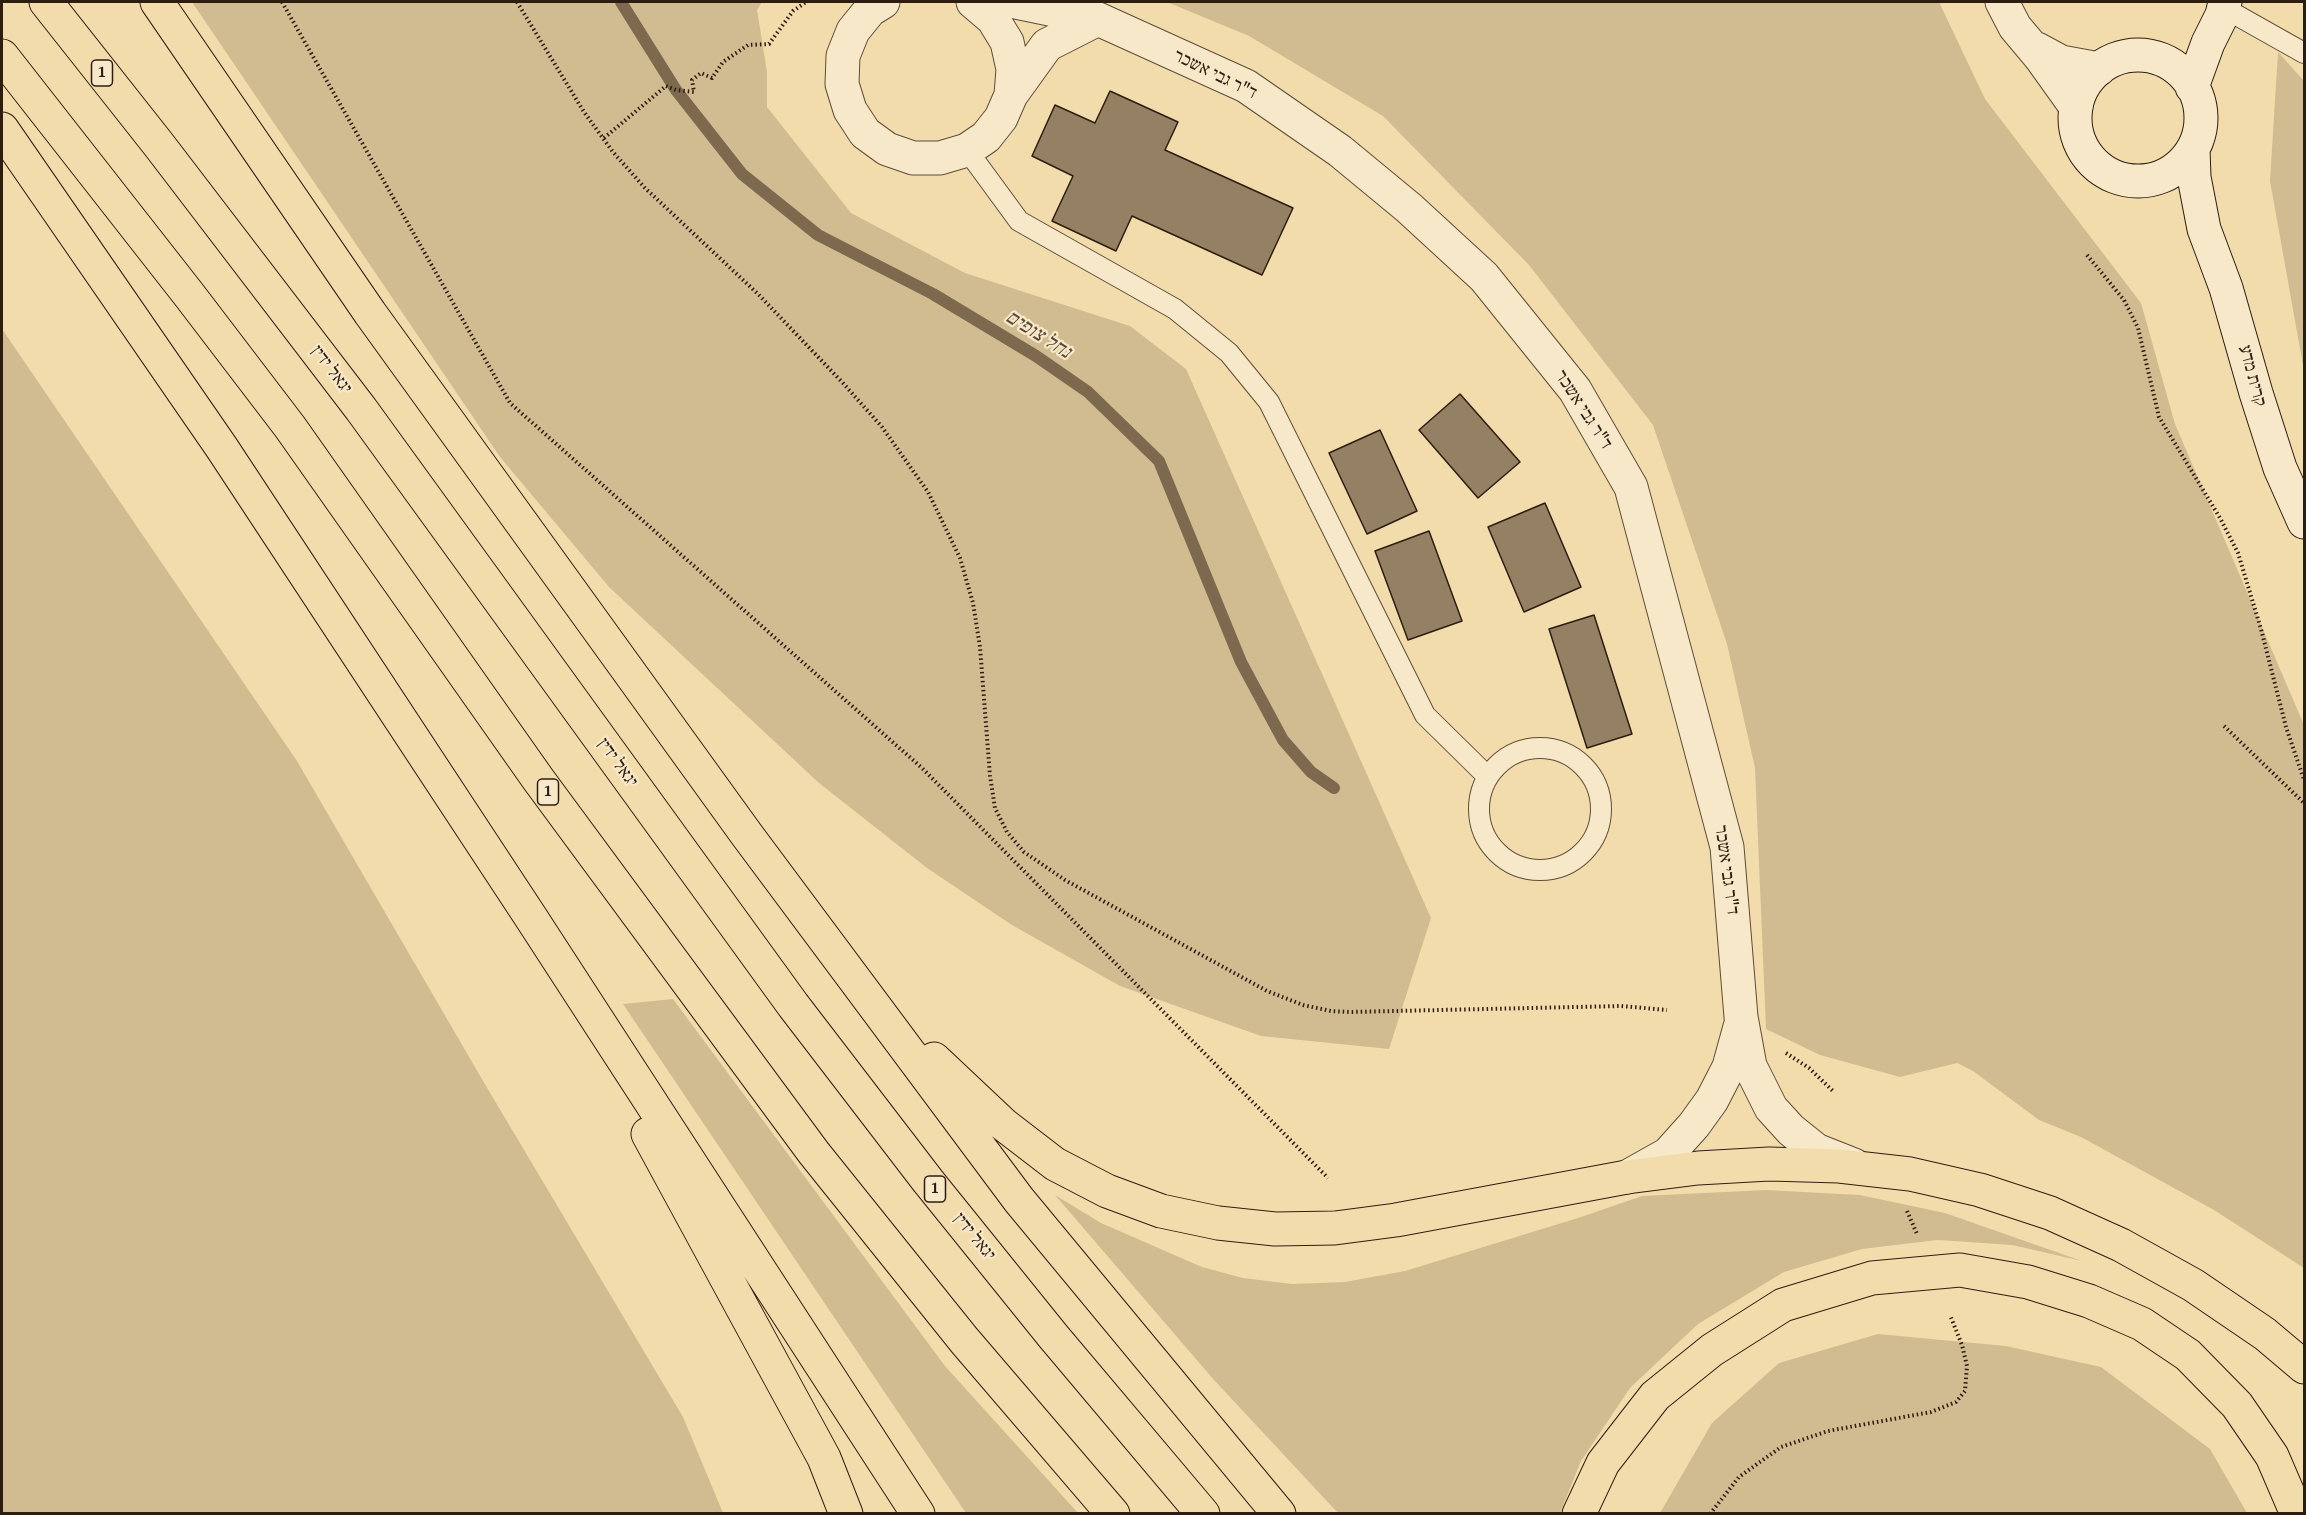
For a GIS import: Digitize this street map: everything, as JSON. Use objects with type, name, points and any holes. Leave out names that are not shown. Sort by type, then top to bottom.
[{"type":"highway","name":"יגאל ידין","points":[[45,2],[173,163],[361,409],[800,1014],[943,1199],[1053,1336],[1203,1514]]},
{"type":"highway","points":[[157,2],[370,313],[747,835],[1018,1200],[1279,1514]]},
{"type":"highway","name":"1","points":[[2,56],[290,427],[538,778],[814,1153],[964,1340],[1113,1514]]},
{"type":"highway","points":[[2,129],[222,448],[530,916],[918,1514]]},
{"type":"highway","points":[[747,835],[938,1064],[1003,1125],[1055,1164],[1107,1191],[1161,1211],[1218,1224],[1275,1229],[1335,1228],[1396,1220],[1627,1177],[1698,1168],[1769,1164],[1861,1168],[1910,1174],[1980,1190],[2050,1214],[2121,1245],[2193,1285],[2265,1334],[2304,1366]]},
{"type":"highway","points":[[530,916],[824,1458],[846,1514]]},
{"type":"highway","points":[[1579,1514],[1603,1463],[1655,1396],[1712,1350],[1783,1305],[1872,1278],[1960,1270],[2028,1282],[2089,1301],[2142,1324],[2188,1355],[2236,1405],[2272,1456],[2297,1514]]},
{"type":"street","points":[[883,2],[870,10],[853,31],[843,57],[842,84],[850,110],[865,133],[887,149],[913,158],[940,159],[967,150],[986,137],[1001,118],[1011,96],[1047,45],[1098,19]]},
{"type":"street","points":[[973,2],[993,19],[1007,42],[1013,69],[1011,96]]},
{"type":"street","name":"ד\"ר גבי אשכר","points":[[1016,2],[1098,19],[1246,86],[1340,151],[1409,208],[1484,277],[1575,390],[1631,488],[1727,847],[1741,1017],[1750,1066],[1771,1108],[1791,1130],[1816,1150],[1861,1168]]},
{"type":"street","points":[[2002,2],[2015,27],[2041,57],[2076,107]]},
{"type":"street","points":[[2162,61],[2196,40],[2223,10]]},
{"type":"street","points":[[2192,87],[2223,10]]},
{"type":"street","points":[[2025,41],[2061,62],[2099,69]]},
{"type":"street","points":[[2143,56],[2162,61],[2184,75],[2198,99],[2201,122],[2198,137],[2193,149],[2176,169],[2153,180],[2132,182],[2114,177],[2090,159],[2080,143],[2075,123],[2076,107],[2084,85],[2099,69],[2117,58],[2143,56]]},
{"type":"street","name":"קרית מדע","points":[[2193,149],[2194,177],[2204,229],[2226,288],[2280,468],[2304,522]]},
{"type":"street","name":"קרית מדע","points":[[2153,180],[2188,211],[2204,229]]},
{"type":"street","name":"ד\"ר גבי אשכר","points":[[1627,1177],[1668,1154],[1704,1111],[1729,1067],[1739,1035],[1741,1017]]},
{"type":"lane","points":[[2223,10],[2304,53]]},
{"type":"lane","points":[[967,150],[1019,221],[1175,309],[1229,353],[1269,402],[1425,715],[1487,776]]},
{"type":"lane","points":[[1547,747],[1568,753],[1585,766],[1597,784],[1601,801],[1600,822],[1593,842],[1578,858],[1557,868],[1536,870],[1514,865],[1497,853],[1484,836],[1477,797],[1487,776],[1501,760],[1520,750],[1547,747]]},
{"type":"path","points":[[282,2],[510,403],[922,768],[1328,1178]]},
{"type":"path","points":[[517,2],[585,112],[604,138],[651,193],[758,294],[849,390],[882,427],[923,485],[960,558],[973,603],[981,647],[992,793],[995,807],[1007,832],[1024,852],[1065,880],[1285,1000],[1331,1011],[1350,1012],[1621,1006],[1667,1010]]},
{"type":"path","points":[[604,138],[666,86],[676,90],[694,92],[692,80],[701,73],[712,78],[723,63],[748,45],[769,44],[793,11],[806,2]]},
{"type":"path","points":[[2087,255],[2124,300],[2138,328],[2159,417],[2220,518],[2238,553],[2286,727],[2304,780]]},
{"type":"path","points":[[2224,726],[2304,803]]},
{"type":"path","points":[[1779,1048],[1809,1068],[1834,1092]]},
{"type":"path","points":[[1906,1208],[1917,1234]]},
{"type":"path","points":[[1710,1514],[1739,1477],[1781,1447],[1828,1431],[1931,1412],[1956,1402],[1965,1390],[1967,1366],[1962,1345],[1950,1315]]},
{"type":"shaded area","points":[[192,2],[762,2],[757,10],[767,72],[767,107],[851,213],[965,273],[1130,326],[1186,369],[1431,918],[1389,1049],[1261,1036],[1120,986],[1012,925],[927,868],[819,783],[609,587],[500,457]]},
{"type":"shaded area","points":[[1167,2],[1939,2],[1985,99],[2141,303],[2175,424],[2304,725],[2304,1268],[2214,1210],[2081,1137],[2039,1120],[1973,1071],[1957,1063],[1900,1077],[1820,1055],[1766,1029],[1755,768],[1727,644],[1653,425],[1529,265],[1383,116],[1249,36]]},
{"type":"shaded area","points":[[2278,52],[2304,81],[2304,371],[2270,181]]},
{"type":"shaded area","points":[[2,329],[297,761],[486,1086],[683,1417],[723,1513],[2,1513]]},
{"type":"shaded area","points":[[673,999],[945,1366],[1078,1513],[966,1513],[623,1004]]},
{"type":"shaded area","points":[[1766,1190],[1860,1195],[1945,1213],[2082,1261],[2012,1245],[1938,1240],[1862,1249],[1784,1272],[1698,1324],[1630,1388],[1581,1461],[1560,1513],[1338,1513],[1214,1380],[1055,1195],[1101,1223],[1202,1267],[1243,1278],[1292,1284],[1345,1282],[1405,1271],[1642,1196]]},
{"type":"shaded area","points":[[1878,1334],[2006,1346],[2101,1367],[2210,1449],[2247,1513],[1660,1513],[1712,1423],[1779,1363]]},
{"type":"building","points":[[1110,91],[1178,122],[1165,150],[1293,208],[1262,275],[1132,216],[1116,251],[1052,221],[1073,176],[1032,156],[1055,105],[1095,123]]},
{"type":"building","points":[[1460,394],[1520,462],[1478,498],[1419,430]]},
{"type":"building","points":[[1380,430],[1417,511],[1367,534],[1329,453]]},
{"type":"building","points":[[1545,503],[1581,587],[1524,612],[1488,527]]},
{"type":"building","points":[[1429,531],[1462,621],[1408,640],[1375,551]]},
{"type":"building","points":[[1594,615],[1632,734],[1587,748],[1549,629]]},
{"type":"waterway","name":"נחל צופים","points":[[621,2],[676,90],[742,174],[818,235],[933,294],[1036,356],[1088,392],[1159,461],[1241,662],[1283,740],[1311,772],[1334,788]]}]
